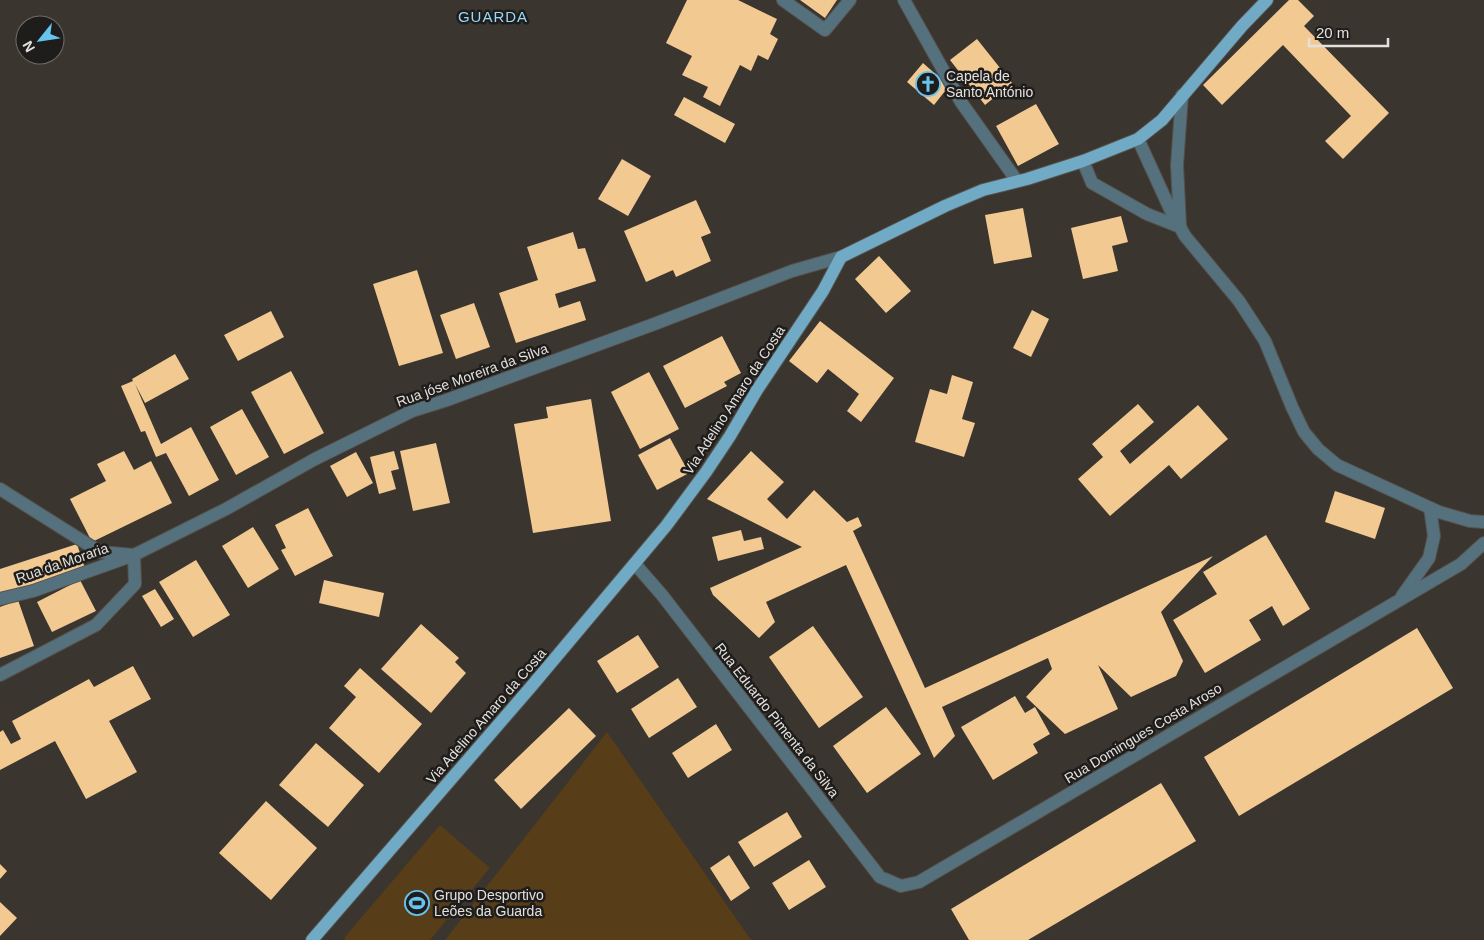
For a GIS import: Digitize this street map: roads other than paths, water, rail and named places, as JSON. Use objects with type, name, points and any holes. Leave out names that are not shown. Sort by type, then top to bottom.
[{"type":"main road","points":[[841,258],[945,206],[983,190],[1082,162],[1138,139],[1162,120],[1242,26],[1267,0]]},
{"type":"main road","name":"Via Adelino Amaro da Costa","points":[[312,940],[530,688],[666,526],[730,436],[757,390],[823,290],[841,258]]},
{"type":"street","points":[[783,0],[825,30],[850,0]]},
{"type":"street","points":[[904,0],[961,102],[1017,181]]},
{"type":"street","points":[[1180,227],[1177,165],[1182,95]]},
{"type":"street","points":[[1138,139],[1170,210],[1185,236],[1239,301],[1265,341],[1304,432],[1318,449],[1336,465],[1430,508],[1470,521],[1484,522]]},
{"type":"street","points":[[1082,162],[1092,183],[1147,214],[1180,227]]},
{"type":"street","name":"Rua jóse Moreira da Silva","points":[[134,555],[226,509],[315,459],[412,411],[657,324],[792,271],[841,258]]},
{"type":"street","points":[[0,490],[100,552],[134,555],[136,584],[96,625],[0,675]]},
{"type":"street","name":"Rua Domingues Costa Aroso","points":[[1399,600],[1429,558],[1434,536],[1430,508]]},
{"type":"street","name":"Rua Domingues Costa Aroso","points":[[901,886],[918,882],[1461,564],[1484,543]]},
{"type":"street","name":"Rua da Moraria","points":[[0,599],[34,591],[134,555]]},
{"type":"street","name":"Rua Eduardo Pimenta da Silva","points":[[635,564],[662,595],[880,877],[901,886]]},
{"type":"place","name":"Capela de Santo António","points":[[928,84]]},
{"type":"place","name":"Grupo Desportivo Leões da Guarda","points":[[417,903]]},
{"type":"district","name":"GUARDA","points":[[493,17]]}]
